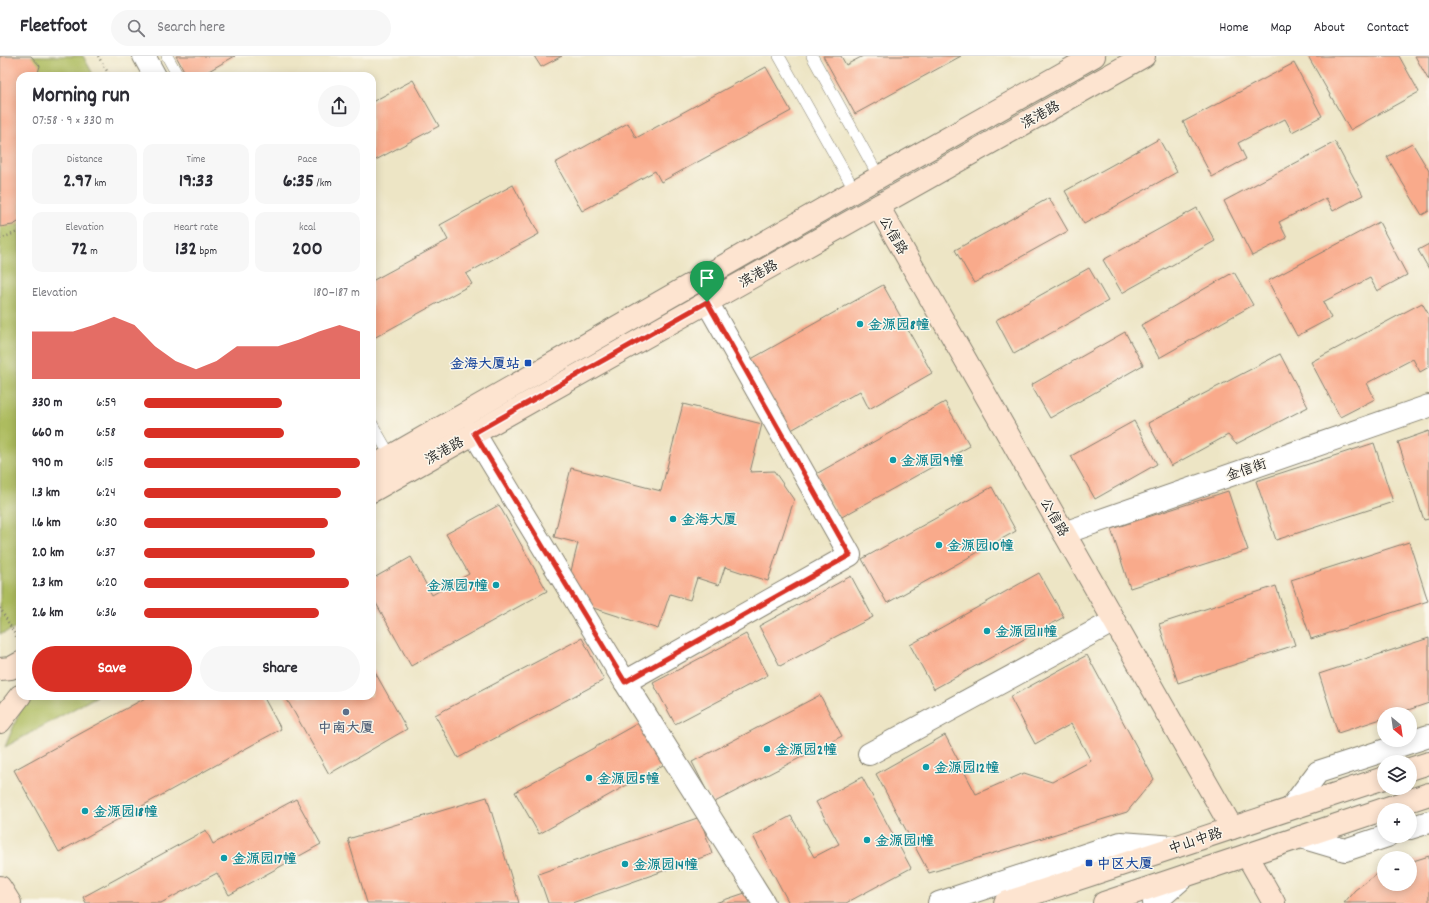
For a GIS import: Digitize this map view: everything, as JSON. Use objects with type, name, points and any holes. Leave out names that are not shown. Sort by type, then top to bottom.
[{"type":"street","points":[[144,56],[153,72]]},
{"type":"street","name":"滨港路","points":[[377,463],[1094,56]]},
{"type":"street","name":"滨港路","points":[[376,489],[1144,56]]},
{"type":"street","name":"公信路","points":[[878,206],[1232,828]]},
{"type":"street","points":[[625,682],[850,555],[707,302]]},
{"type":"street","name":"金信街","points":[[1064,533],[1429,406]]},
{"type":"street","points":[[474,433],[625,682],[764,903]]},
{"type":"street","points":[[869,754],[1114,621]]},
{"type":"street","points":[[0,669],[11,668],[16,665]]},
{"type":"street","points":[[0,722],[17,700]]},
{"type":"street","points":[[1291,808],[1318,772],[1429,736]]},
{"type":"street","points":[[1417,767],[1429,763]]},
{"type":"street","name":"中山中路","points":[[1005,903],[1377,780]]},
{"type":"street","points":[[1104,903],[1429,794]]},
{"type":"street","points":[[1417,826],[1429,822]]},
{"type":"street","points":[[1301,837],[1345,850],[1377,839]]},
{"type":"street","points":[[939,903],[1121,843],[1175,847]]},
{"type":"street","points":[[1247,855],[1274,903]]},
{"type":"street","points":[[1154,903],[1185,876]]},
{"type":"street","points":[[0,887],[10,903]]},
{"type":"lane","points":[[167,56],[176,72]]},
{"type":"lane","points":[[779,56],[855,191]]},
{"type":"lane","points":[[812,56],[879,177]]},
{"type":"path","points":[[98,56],[108,72]]},
{"type":"path","points":[[0,239],[16,233]]},
{"type":"path","points":[[0,608],[16,636]]},
{"type":"green space","points":[[0,56],[83,56],[92,72],[16,72],[16,628],[0,634]]},
{"type":"green space","points":[[29,700],[90,700],[5,747],[20,711]]},
{"type":"building","points":[[0,56],[31,56],[40,66],[38,72],[16,72],[16,223],[0,227]]},
{"type":"building","points":[[176,56],[235,56],[207,72],[185,72]]},
{"type":"building","points":[[534,56],[562,56],[541,67]]},
{"type":"building","points":[[823,56],[841,56],[846,65],[863,56],[961,56],[855,114]]},
{"type":"building","points":[[1308,56],[1399,56],[1419,92],[1350,130]]},
{"type":"building","points":[[1415,56],[1429,56],[1429,81]]},
{"type":"building","points":[[1294,63],[1322,116],[1292,132],[1285,119],[1238,143],[1246,159],[1212,177],[1183,122]]},
{"type":"building","points":[[766,67],[791,111],[661,182],[655,171],[582,211],[555,163],[628,123],[636,138]]},
{"type":"building","points":[[413,80],[439,126],[376,160],[376,100]]},
{"type":"building","points":[[1159,139],[1177,172],[1084,224],[1065,191]]},
{"type":"building","points":[[1335,142],[1363,195],[1333,211],[1326,198],[1279,222],[1287,238],[1252,256],[1224,201]]},
{"type":"building","points":[[1412,143],[1429,171],[1429,211],[1422,215],[1387,157]]},
{"type":"building","points":[[513,185],[539,234],[466,274],[472,284],[376,337],[376,279],[448,240],[440,225]]},
{"type":"building","points":[[1049,198],[1068,231],[974,283],[955,250]]},
{"type":"building","points":[[1197,208],[1215,241],[1122,293],[1103,260]]},
{"type":"building","points":[[1379,222],[1407,275],[1377,291],[1370,278],[1323,302],[1331,318],[1297,336],[1268,281]]},
{"type":"building","points":[[1429,244],[1429,269],[1418,250]]},
{"type":"building","points":[[1089,268],[1108,301],[1014,354],[996,320]]},
{"type":"building","points":[[1234,272],[1253,305],[1159,358],[1141,325]]},
{"type":"building","name":"金源园8幢","points":[[883,285],[932,373],[869,409],[860,391],[786,433],[746,362]]},
{"type":"building","points":[[1422,303],[1429,315],[1429,367],[1420,372],[1413,359],[1367,383],[1375,399],[1340,417],[1311,362]]},
{"type":"building","points":[[1125,332],[1143,365],[1050,418],[1031,385]]},
{"type":"building","points":[[1280,354],[1308,407],[1236,444],[1228,435],[1171,466],[1148,423]]},
{"type":"building","name":"金源园9幢","points":[[945,402],[970,446],[840,518],[816,474]]},
{"type":"building","name":"金海大厦","points":[[683,404],[762,424],[750,472],[774,471],[794,500],[768,581],[725,567],[719,585],[697,578],[690,600],[670,594],[658,629],[587,606],[570,575],[578,543],[554,537],[571,468],[661,491]]},
{"type":"building","points":[[1134,421],[1157,464],[1095,499],[1071,456]]},
{"type":"building","points":[[1429,431],[1429,519],[1424,520],[1398,442]]},
{"type":"building","points":[[1374,443],[1393,502],[1276,540],[1256,481]]},
{"type":"building","name":"金源园10幢","points":[[992,487],[1016,531],[887,603],[862,559]]},
{"type":"building","points":[[1228,491],[1248,550],[1130,588],[1111,529]]},
{"type":"building","name":"金源园7幢","points":[[499,505],[547,591],[411,666],[376,603],[376,577],[411,557],[432,595],[469,574],[446,534]]},
{"type":"building","points":[[1409,542],[1428,601],[1311,639],[1291,580]]},
{"type":"building","name":"金源园11幢","points":[[1039,573],[1064,617],[934,689],[910,645]]},
{"type":"building","points":[[851,576],[873,617],[780,666],[759,626]]},
{"type":"building","points":[[1276,586],[1295,645],[1178,683],[1159,624]]},
{"type":"building","points":[[746,634],[768,675],[675,724],[653,683]]},
{"type":"building","points":[[582,638],[604,680],[458,758],[435,715]]},
{"type":"building","points":[[1429,638],[1429,703],[1417,707],[1377,707],[1377,720],[1338,733],[1319,674]]},
{"type":"building","name":"金源园12幢","points":[[1087,655],[1154,779],[1127,812],[929,873],[876,774],[945,735],[976,794],[1024,773],[1052,782],[1091,761],[1071,724],[1035,744],[1010,697]]},
{"type":"building","name":"中南大厦","points":[[376,674],[407,729],[329,774],[287,700],[376,700]]},
{"type":"building","name":"金源园2幢","points":[[820,695],[842,736],[713,803],[692,762]]},
{"type":"building","name":"金源园18幢","points":[[142,700],[265,700],[281,729],[59,852],[14,770]]},
{"type":"building","name":"金源园5幢","points":[[640,722],[663,765],[539,834],[515,792]]},
{"type":"building","name":"金源园1幢","points":[[862,777],[911,868],[846,903],[789,903],[753,836],[791,816],[814,857],[839,844],[816,802]]},
{"type":"building","points":[[487,797],[519,903],[367,903],[348,839]]},
{"type":"building","name":"金源园17幢","points":[[296,799],[321,844],[229,895],[217,873],[161,903],[86,903],[83,897],[206,830],[213,844]]},
{"type":"building","name":"金源园14幢","points":[[700,817],[712,854],[572,903],[548,903],[538,874]]},
{"type":"building","points":[[1429,856],[1429,903],[1344,903],[1355,890],[1377,874],[1377,891],[1417,891],[1417,860]]},
{"type":"building","points":[[748,892],[751,903],[715,903]]},
{"type":"place","name":"金源园8幢","points":[[860,324]]},
{"type":"place","name":"金海大厦站","points":[[528,363]]},
{"type":"place","name":"金源园9幢","points":[[893,460]]},
{"type":"place","name":"金海大厦","points":[[673,519]]},
{"type":"place","name":"金源园10幢","points":[[939,545]]},
{"type":"place","name":"金源园7幢","points":[[496,585]]},
{"type":"place","name":"金源园11幢","points":[[987,631]]},
{"type":"place","name":"中南大厦","points":[[346,712]]},
{"type":"place","name":"金源园2幢","points":[[767,749]]},
{"type":"place","name":"金源园12幢","points":[[926,767]]},
{"type":"place","name":"金源园5幢","points":[[589,778]]},
{"type":"place","name":"金源园18幢","points":[[85,811]]},
{"type":"place","name":"金源园1幢","points":[[867,840]]},
{"type":"place","name":"金源园17幢","points":[[224,858]]},
{"type":"place","name":"中区大厦","points":[[1089,863]]},
{"type":"place","name":"金源园14幢","points":[[625,864]]},
{"type":"route","points":[[707,302],[850,555],[625,682],[474,433],[707,302]]}]
